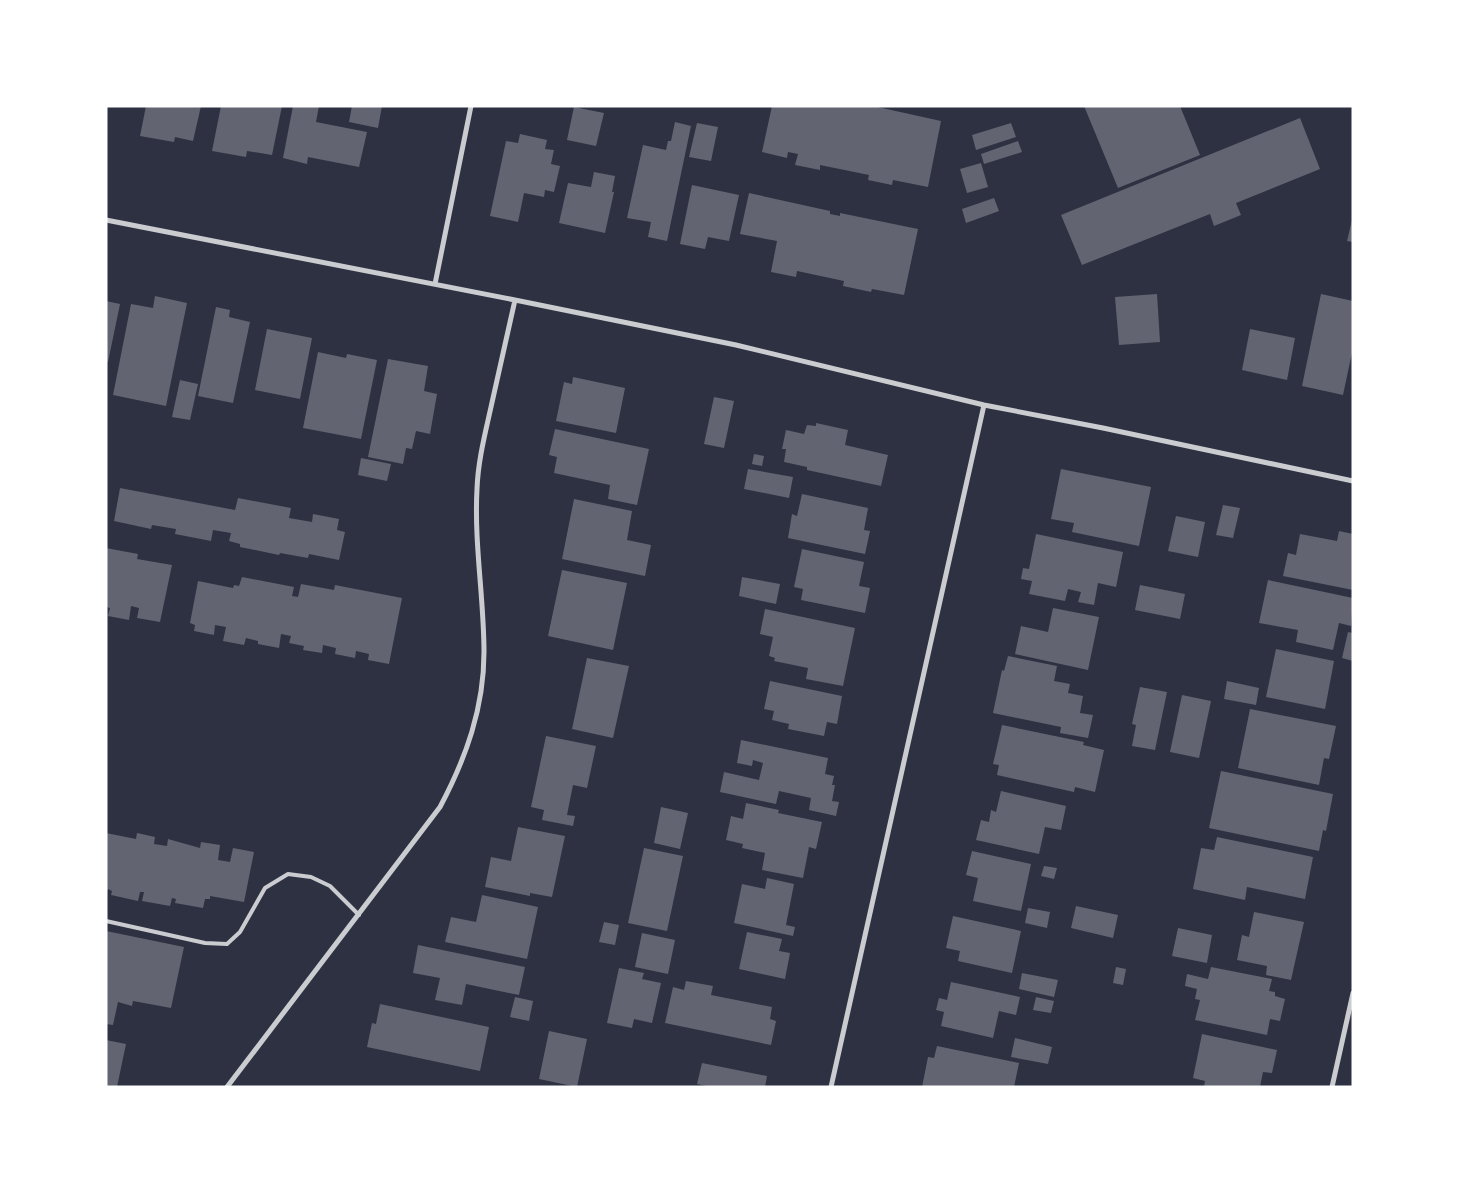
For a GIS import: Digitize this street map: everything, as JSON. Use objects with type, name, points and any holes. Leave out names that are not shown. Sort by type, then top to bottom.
[{"type":"street","points":[[435,284],[471,106]]},
{"type":"street","points":[[106,220],[435,284],[736,346],[984,405],[1104,428],[1353,481]]},
{"type":"street","points":[[227,1087],[440,807],[456,778],[468,748],[482,685],[484,652],[476,516],[479,461],[515,300]]},
{"type":"street","points":[[830,1087],[984,405]]},
{"type":"street","points":[[1332,1087],[1353,993]]},
{"type":"lane","points":[[106,921],[206,943],[227,944],[240,932],[265,888],[288,874],[311,877],[330,886],[359,915]]},
{"type":"building","points":[[146,106],[201,106],[193,141],[175,137],[174,142],[140,136]]},
{"type":"building","points":[[221,106],[282,106],[272,155],[247,151],[246,157],[212,151]]},
{"type":"building","points":[[293,106],[319,106],[316,122],[367,132],[359,167],[308,157],[307,164],[283,158]]},
{"type":"building","points":[[352,106],[382,106],[378,128],[349,122]]},
{"type":"building","points":[[772,106],[873,106],[941,121],[928,187],[893,180],[892,185],[868,180],[869,175],[820,165],[820,170],[795,165],[798,154],[788,152],[787,158],[762,152]]},
{"type":"building","points":[[1084,106],[1180,106],[1200,155],[1118,188]]},
{"type":"building","points":[[574,107],[604,113],[596,146],[567,140]]},
{"type":"building","points":[[1300,118],[1320,169],[1236,203],[1241,215],[1214,226],[1210,214],[1082,265],[1061,215]]},
{"type":"building","points":[[675,122],[691,126],[667,241],[648,237],[651,222],[627,218],[643,145],[666,150],[668,141],[671,141]]},
{"type":"building","points":[[697,123],[718,127],[711,161],[689,157]]},
{"type":"building","points":[[1011,123],[1016,137],[976,150],[972,135]]},
{"type":"building","points":[[520,134],[547,140],[545,149],[554,150],[551,164],[560,166],[554,192],[545,190],[544,197],[524,193],[518,222],[490,216],[506,141],[518,143]]},
{"type":"building","points":[[1018,141],[1022,152],[984,164],[981,154]]},
{"type":"building","points":[[981,163],[988,187],[967,193],[960,169]]},
{"type":"building","points":[[594,172],[615,176],[612,192],[614,192],[605,233],[559,223],[568,183],[591,187]]},
{"type":"building","points":[[692,185],[739,195],[729,241],[708,237],[705,249],[680,244]]},
{"type":"building","points":[[749,193],[830,211],[830,214],[840,216],[840,213],[918,229],[904,295],[872,289],[871,292],[843,286],[844,281],[797,271],[796,277],[771,272],[777,241],[740,234]]},
{"type":"building","points":[[994,198],[999,211],[966,223],[962,209]]},
{"type":"building","points":[[1353,220],[1353,242],[1347,241]]},
{"type":"building","points":[[1157,294],[1160,342],[1119,345],[1115,297]]},
{"type":"building","points":[[1321,294],[1353,301],[1353,348],[1343,395],[1302,386]]},
{"type":"building","points":[[155,296],[187,303],[166,406],[113,395],[131,304],[153,308]]},
{"type":"building","points":[[106,301],[120,304],[108,362],[106,361]]},
{"type":"building","points":[[216,307],[230,310],[229,317],[250,322],[233,403],[198,396]]},
{"type":"building","points":[[267,329],[312,338],[300,399],[255,390]]},
{"type":"building","points":[[1250,329],[1295,338],[1287,380],[1242,370]]},
{"type":"building","points":[[318,352],[346,358],[347,354],[377,360],[361,439],[303,428]]},
{"type":"building","points":[[388,359],[428,366],[424,391],[437,394],[430,434],[416,431],[412,449],[406,448],[403,464],[368,457]]},
{"type":"building","points":[[573,377],[625,388],[616,433],[556,421],[564,382],[572,384]]},
{"type":"building","points":[[180,380],[198,384],[190,420],[172,417]]},
{"type":"building","points":[[714,397],[734,401],[724,448],[704,444]]},
{"type":"building","points":[[816,423],[848,430],[845,445],[888,455],[881,486],[807,470],[807,467],[784,462],[786,449],[782,449],[786,430],[804,434],[807,425],[816,426]]},
{"type":"building","points":[[555,429],[649,449],[637,505],[608,499],[610,485],[554,473],[557,457],[549,455]]},
{"type":"building","points":[[754,454],[764,456],[762,466],[752,464]]},
{"type":"building","points":[[361,458],[391,464],[387,481],[358,475]]},
{"type":"building","points":[[748,469],[793,477],[789,498],[744,489]]},
{"type":"building","points":[[1061,469],[1151,487],[1139,546],[1072,532],[1074,523],[1051,519]]},
{"type":"building","points":[[120,488],[235,510],[238,498],[291,508],[289,518],[312,522],[313,514],[339,519],[337,530],[345,532],[339,560],[309,554],[308,558],[280,553],[279,555],[240,547],[240,544],[229,541],[231,533],[213,530],[211,541],[175,534],[176,529],[152,525],[151,529],[114,521]]},
{"type":"building","points":[[802,494],[868,508],[864,530],[870,531],[865,554],[788,538],[792,514],[797,516]]},
{"type":"building","points":[[574,499],[632,511],[627,540],[651,545],[645,576],[562,559]]},
{"type":"building","points":[[1223,505],[1240,508],[1233,538],[1216,535]]},
{"type":"building","points":[[1176,516],[1205,522],[1198,557],[1168,551]]},
{"type":"building","points":[[1339,531],[1353,534],[1353,590],[1283,576],[1288,553],[1296,555],[1300,534],[1337,541]]},
{"type":"building","points":[[1036,534],[1123,552],[1116,587],[1098,583],[1094,605],[1078,602],[1081,592],[1068,589],[1065,601],[1029,594],[1032,581],[1021,579],[1023,568],[1029,569]]},
{"type":"building","points":[[106,548],[138,554],[137,559],[172,565],[160,622],[137,618],[139,608],[131,606],[129,620],[108,616],[110,608],[106,607]]},
{"type":"building","points":[[802,549],[864,562],[859,586],[870,588],[865,613],[801,600],[803,589],[794,587]]},
{"type":"building","points":[[562,570],[627,583],[613,650],[548,636]]},
{"type":"building","points":[[242,577],[294,587],[292,596],[298,597],[301,584],[334,590],[335,585],[402,598],[389,664],[368,660],[369,654],[356,651],[355,658],[335,654],[336,648],[323,645],[322,653],[303,650],[304,646],[289,643],[291,636],[281,634],[279,648],[258,644],[258,641],[246,638],[244,645],[223,641],[226,627],[215,625],[214,635],[194,631],[195,625],[190,623],[198,581],[233,588],[234,585],[239,586]]},
{"type":"building","points":[[742,577],[780,584],[776,604],[739,596]]},
{"type":"building","points":[[1268,580],[1353,598],[1351,626],[1339,623],[1333,650],[1296,642],[1298,630],[1259,623]]},
{"type":"building","points":[[1140,585],[1185,594],[1180,619],[1135,610]]},
{"type":"building","points":[[1053,608],[1099,617],[1088,670],[1015,654],[1021,626],[1048,632]]},
{"type":"building","points":[[765,609],[855,628],[843,686],[806,679],[808,668],[774,661],[775,658],[769,656],[773,637],[760,634]]},
{"type":"building","points":[[1348,632],[1353,633],[1353,661],[1342,658]]},
{"type":"building","points":[[1276,649],[1334,661],[1325,709],[1266,697]]},
{"type":"building","points":[[1008,656],[1057,666],[1054,681],[1070,684],[1068,693],[1083,696],[1080,713],[1093,715],[1088,738],[1060,733],[1061,727],[993,713],[1002,670],[1004,671]]},
{"type":"building","points":[[587,658],[629,666],[613,738],[572,729]]},
{"type":"building","points":[[770,681],[842,696],[837,724],[827,722],[824,736],[788,729],[789,724],[772,720],[774,711],[764,709]]},
{"type":"building","points":[[1227,681],[1259,688],[1256,705],[1224,699]]},
{"type":"building","points":[[1140,687],[1167,692],[1155,750],[1132,746],[1136,725],[1132,724]]},
{"type":"building","points":[[1182,695],[1211,701],[1199,758],[1170,752]]},
{"type":"building","points":[[1250,709],[1336,726],[1329,759],[1324,758],[1319,785],[1238,768]]},
{"type":"building","points":[[1002,725],[1084,742],[1083,745],[1104,750],[1095,792],[1075,787],[1074,792],[997,775],[999,765],[993,764]]},
{"type":"building","points":[[546,736],[596,746],[587,788],[573,785],[567,815],[575,816],[573,826],[542,820],[544,810],[531,807]]},
{"type":"building","points":[[741,740],[828,758],[825,774],[834,776],[832,785],[835,785],[832,801],[839,802],[836,816],[809,810],[811,798],[779,791],[776,804],[720,792],[724,772],[759,780],[763,763],[753,760],[752,766],[737,763]]},
{"type":"building","points":[[1221,771],[1333,794],[1326,831],[1323,830],[1319,851],[1209,828]]},
{"type":"building","points":[[1001,791],[1066,806],[1061,830],[1045,827],[1039,854],[976,840],[981,820],[989,822],[991,810],[996,812]]},
{"type":"building","points":[[746,803],[779,810],[778,813],[822,822],[816,849],[809,847],[803,878],[762,870],[765,853],[742,848],[743,844],[726,840],[731,816],[743,819]]},
{"type":"building","points":[[661,807],[688,813],[680,849],[654,843]]},
{"type":"building","points":[[518,827],[565,836],[552,897],[530,893],[530,896],[485,887],[491,857],[511,861]]},
{"type":"building","points":[[106,833],[136,839],[137,833],[155,837],[154,844],[167,846],[168,839],[200,848],[201,842],[220,845],[218,860],[230,862],[233,848],[254,852],[244,902],[210,896],[210,899],[205,899],[203,908],[175,903],[176,899],[172,898],[170,906],[142,901],[144,892],[140,892],[138,901],[111,895],[112,891],[108,889],[106,893]]},
{"type":"building","points":[[1217,837],[1313,857],[1305,899],[1247,887],[1245,900],[1193,889],[1201,848],[1214,850]]},
{"type":"building","points":[[644,848],[683,856],[667,931],[628,923]]},
{"type":"building","points":[[972,851],[1031,864],[1021,911],[973,901],[978,878],[966,875]]},
{"type":"building","points":[[1044,866],[1057,868],[1054,879],[1041,876]]},
{"type":"building","points":[[767,878],[794,884],[786,925],[795,927],[793,936],[734,923],[742,884],[765,889]]},
{"type":"building","points":[[482,895],[538,907],[527,959],[445,942],[451,917],[476,922]]},
{"type":"building","points":[[1076,906],[1118,915],[1113,938],[1071,928]]},
{"type":"building","points":[[1028,908],[1050,912],[1047,928],[1025,923]]},
{"type":"building","points":[[1254,912],[1304,922],[1291,980],[1266,975],[1267,966],[1237,960],[1242,935],[1249,937]]},
{"type":"building","points":[[953,916],[1021,931],[1012,973],[958,961],[960,951],[946,948]]},
{"type":"building","points":[[604,922],[619,925],[615,945],[599,942]]},
{"type":"building","points":[[1178,928],[1212,935],[1207,963],[1172,956]]},
{"type":"building","points":[[106,931],[184,947],[171,1008],[133,1001],[132,1006],[118,1002],[113,1025],[106,1024]]},
{"type":"building","points":[[747,932],[782,939],[779,951],[790,953],[785,979],[739,969]]},
{"type":"building","points":[[642,933],[675,940],[668,974],[635,967]]},
{"type":"building","points":[[418,945],[525,967],[519,995],[466,984],[462,1005],[435,1000],[440,978],[413,973]]},
{"type":"building","points":[[1116,967],[1126,969],[1123,985],[1113,983]]},
{"type":"building","points":[[1211,967],[1272,979],[1269,991],[1275,992],[1275,996],[1285,999],[1280,1021],[1270,1019],[1267,1035],[1195,1020],[1200,1000],[1195,999],[1197,989],[1185,986],[1187,974],[1208,979]]},
{"type":"building","points":[[619,968],[644,973],[642,979],[661,983],[652,1023],[634,1019],[632,1028],[607,1023]]},
{"type":"building","points":[[1022,973],[1058,980],[1054,997],[1019,989]]},
{"type":"building","points":[[686,981],[713,986],[711,995],[772,1007],[770,1019],[776,1021],[771,1045],[665,1023],[673,987],[684,990]]},
{"type":"building","points":[[951,982],[1020,997],[1016,1015],[999,1011],[993,1038],[941,1026],[944,1012],[936,1010],[939,998],[947,1000]]},
{"type":"building","points":[[515,997],[533,1001],[529,1021],[510,1017]]},
{"type":"building","points":[[1036,997],[1054,1001],[1051,1013],[1033,1010]]},
{"type":"building","points":[[380,1004],[489,1027],[480,1071],[367,1047],[372,1023],[376,1024]]},
{"type":"building","points":[[549,1031],[587,1039],[577,1087],[539,1079]]},
{"type":"building","points":[[1202,1034],[1277,1050],[1272,1073],[1263,1072],[1260,1087],[1204,1086],[1205,1081],[1193,1078]]},
{"type":"building","points":[[1015,1038],[1052,1047],[1048,1064],[1011,1057]]},
{"type":"building","points":[[106,1040],[126,1044],[117,1087],[106,1087]]},
{"type":"building","points":[[937,1046],[1019,1063],[1014,1087],[922,1087],[928,1057],[934,1058]]},
{"type":"building","points":[[702,1063],[767,1076],[765,1087],[711,1087],[697,1084]]}]
